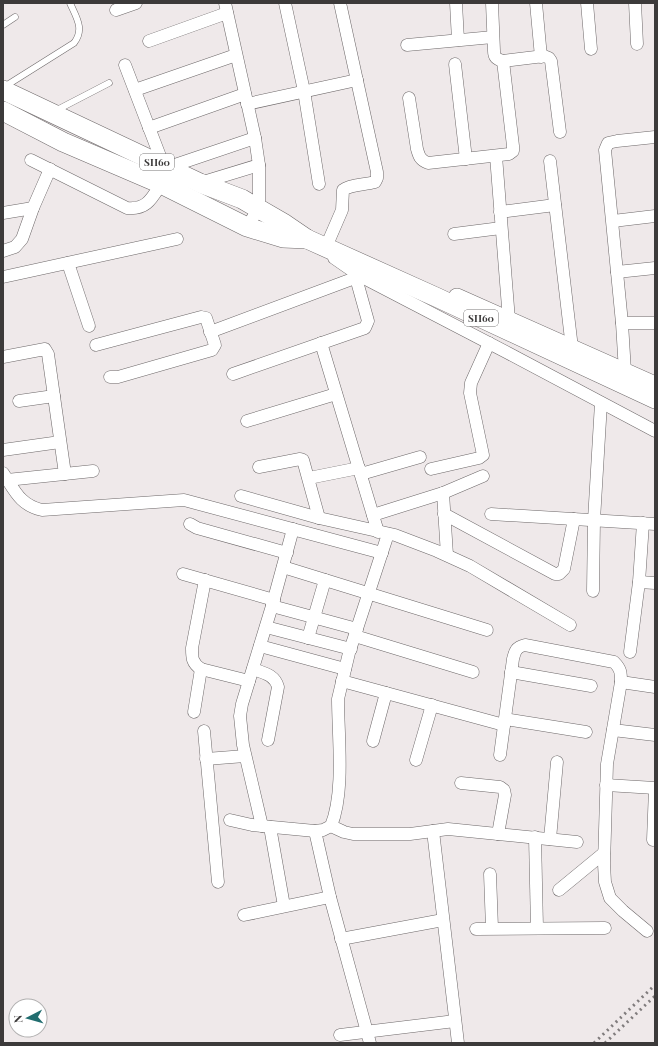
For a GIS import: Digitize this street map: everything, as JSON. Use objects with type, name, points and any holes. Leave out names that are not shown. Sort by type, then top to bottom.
[{"type":"main road","name":"SH60","points":[[3,89],[164,172],[247,227],[283,238],[306,239]]},
{"type":"main road","name":"SH60","points":[[3,111],[63,142],[200,183],[242,199],[259,208],[306,239],[329,248],[365,275],[655,399]]},
{"type":"street","points":[[116,10],[136,3]]},
{"type":"street","points":[[285,3],[304,92],[319,184]]},
{"type":"street","points":[[340,3],[377,172],[377,178],[375,182],[364,185],[348,186],[343,190],[342,210],[329,248],[345,247],[655,385]]},
{"type":"street","points":[[456,3],[458,40]]},
{"type":"street","points":[[492,3],[494,55],[497,59],[503,61],[548,57],[551,61],[560,132]]},
{"type":"street","points":[[536,3],[541,57]]},
{"type":"street","points":[[587,3],[592,50]]},
{"type":"street","points":[[635,3],[637,44]]},
{"type":"street","points":[[149,40],[226,8],[255,138],[259,165],[259,208],[247,227]]},
{"type":"street","points":[[407,45],[493,37]]},
{"type":"street","points":[[135,90],[236,55]]},
{"type":"street","points":[[409,98],[417,149],[419,157],[422,161],[428,163],[509,154],[513,151],[503,61]]},
{"type":"street","points":[[455,64],[466,159]]},
{"type":"street","points":[[125,65],[164,172]]},
{"type":"street","points":[[149,128],[246,99],[304,92],[357,80]]},
{"type":"street","points":[[625,372],[613,221],[605,150],[608,144],[617,141],[655,137]]},
{"type":"street","points":[[31,160],[127,208],[132,208],[148,204],[164,172],[255,138]]},
{"type":"street","points":[[496,156],[509,320]]},
{"type":"street","points":[[550,161],[572,348]]},
{"type":"street","points":[[200,183],[259,165]]},
{"type":"street","points":[[3,251],[20,243],[50,169]]},
{"type":"street","points":[[500,212],[555,206]]},
{"type":"street","points":[[3,213],[33,208]]},
{"type":"street","points":[[613,221],[655,216]]},
{"type":"street","points":[[454,234],[501,228]]},
{"type":"street","points":[[3,278],[177,239]]},
{"type":"street","points":[[306,239],[365,275],[655,431]]},
{"type":"street","points":[[68,263],[89,326]]},
{"type":"street","points":[[617,272],[655,268]]},
{"type":"street","points":[[210,332],[365,275]]},
{"type":"street","points":[[233,374],[365,328],[368,321],[365,275]]},
{"type":"street","points":[[96,345],[204,317],[206,318],[215,345],[212,350],[118,377],[110,377]]},
{"type":"street","points":[[622,323],[655,323]]},
{"type":"street","points":[[230,820],[266,827],[316,831],[323,830],[331,826],[336,814],[339,790],[338,699],[356,632],[382,553],[383,533],[373,515],[320,343]]},
{"type":"street","points":[[431,469],[480,458],[483,455],[470,393],[471,383],[489,343]]},
{"type":"street","points":[[3,357],[45,349],[48,354],[65,474]]},
{"type":"street","points":[[247,421],[336,394]]},
{"type":"street","points":[[19,401],[54,396]]},
{"type":"street","points":[[593,591],[594,520],[601,403]]},
{"type":"street","points":[[3,450],[60,442]]},
{"type":"street","points":[[309,478],[360,471],[420,457]]},
{"type":"street","points":[[259,467],[300,459],[303,460],[319,518]]},
{"type":"street","points":[[5,477],[93,471]]},
{"type":"street","points":[[373,515],[443,493],[483,476]]},
{"type":"street","points":[[5,477],[22,501],[31,508],[42,510],[184,500],[382,553]]},
{"type":"street","points":[[443,493],[447,555]]},
{"type":"street","points":[[241,496],[319,518],[383,533],[447,555],[470,566],[570,625]]},
{"type":"street","points":[[444,514],[555,574],[560,574],[564,569],[574,519]]},
{"type":"street","points":[[492,514],[649,524],[639,582],[630,652]]},
{"type":"street","points":[[190,524],[197,528],[287,553]]},
{"type":"street","points":[[284,906],[266,827],[245,756],[240,716],[293,529]]},
{"type":"street","points":[[283,567],[487,630]]},
{"type":"street","points":[[183,574],[205,580],[473,672]]},
{"type":"street","points":[[205,580],[192,648],[192,659],[195,665],[201,669],[249,681]]},
{"type":"street","points":[[308,638],[325,580]]},
{"type":"street","points":[[639,582],[655,583]]},
{"type":"street","points":[[266,627],[351,649]]},
{"type":"street","points":[[500,755],[511,672],[515,651],[519,646],[525,645],[614,662],[619,666],[621,671],[621,682],[607,764],[604,853],[605,882],[610,898],[623,912],[647,931]]},
{"type":"street","points":[[260,646],[345,669]]},
{"type":"street","points":[[194,712],[201,669]]},
{"type":"street","points":[[253,669],[273,677],[277,682],[278,687],[268,740]]},
{"type":"street","points":[[511,672],[591,686]]},
{"type":"street","points":[[342,681],[432,705],[505,722],[586,732]]},
{"type":"street","points":[[621,682],[655,687]]},
{"type":"street","points":[[373,741],[386,693]]},
{"type":"street","points":[[416,760],[432,705]]},
{"type":"street","points":[[613,730],[655,735]]},
{"type":"street","points":[[204,731],[218,882]]},
{"type":"street","points":[[206,759],[245,756]]},
{"type":"street","points":[[550,839],[557,762]]},
{"type":"street","points":[[461,783],[500,787],[504,790],[505,795],[498,834]]},
{"type":"street","points":[[606,785],[655,788],[653,840]]},
{"type":"street","points":[[331,826],[353,834],[410,834],[448,829],[577,842]]},
{"type":"street","points":[[316,831],[330,897],[368,1038]]},
{"type":"street","points":[[433,831],[458,1043]]},
{"type":"street","points":[[535,837],[537,928]]},
{"type":"street","points":[[558,890],[604,853]]},
{"type":"street","points":[[490,874],[492,928]]},
{"type":"street","points":[[244,915],[330,897]]},
{"type":"street","points":[[341,939],[443,920]]},
{"type":"street","points":[[476,929],[605,928]]},
{"type":"street","points":[[340,1035],[368,1038],[455,1021]]},
{"type":"lane","points":[[3,89],[74,43],[80,30],[70,3]]},
{"type":"lane","points":[[3,26],[15,18]]},
{"type":"lane","points":[[52,113],[109,83]]},
{"type":"railway","points":[[594,1043],[655,985]]},
{"type":"railway","points":[[605,1043],[655,996]]}]
